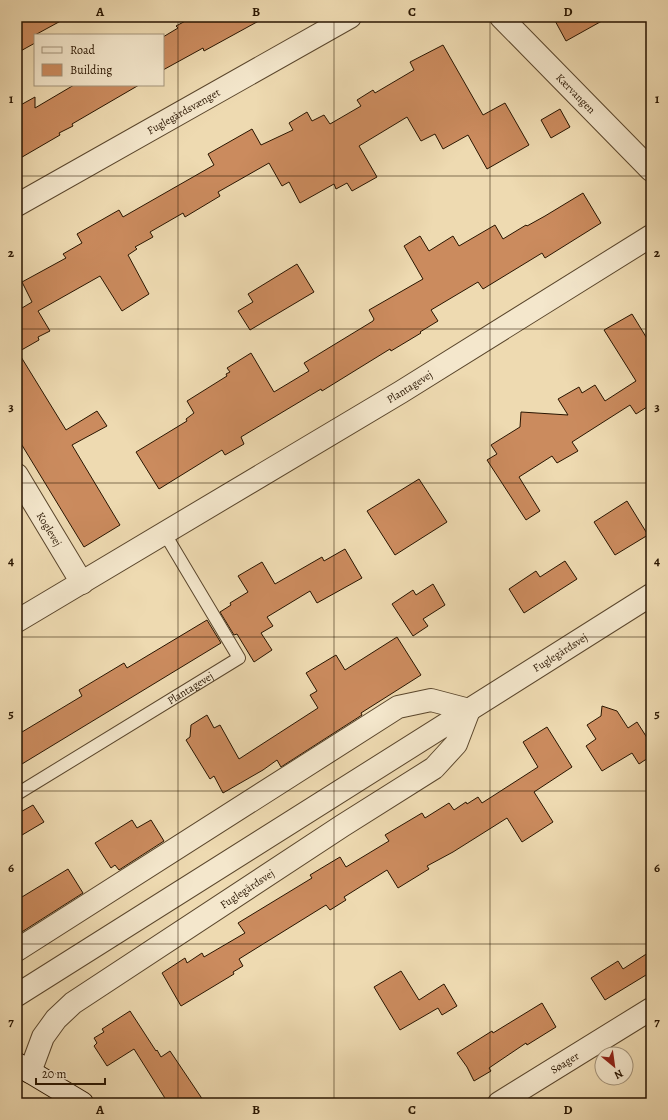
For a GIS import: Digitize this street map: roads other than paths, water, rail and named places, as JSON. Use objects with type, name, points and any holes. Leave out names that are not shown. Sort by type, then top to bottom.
[{"type":"street","name":"Fuglegårdsvænget","points":[[17,205],[350,17]]},
{"type":"street","name":"Kærvangen","points":[[501,17],[651,170]]},
{"type":"street","name":"Plantagevej","points":[[17,621],[401,392],[651,236]]},
{"type":"street","name":"Koglevej","points":[[17,475],[82,583]]},
{"type":"street","name":"Fuglegårdsvej","points":[[17,995],[651,595]]},
{"type":"street","points":[[17,950],[398,707],[431,700],[469,710]]},
{"type":"street","name":"Fuglegårdsvej","points":[[23,1068],[56,1019],[73,1003],[342,826],[434,768],[456,744],[469,710]]},
{"type":"street","name":"Søager","points":[[499,1103],[651,1009]]},
{"type":"street","points":[[23,1068],[82,1103]]},
{"type":"lane","name":"Plantagevej","points":[[17,794],[239,658],[165,534]]}]
